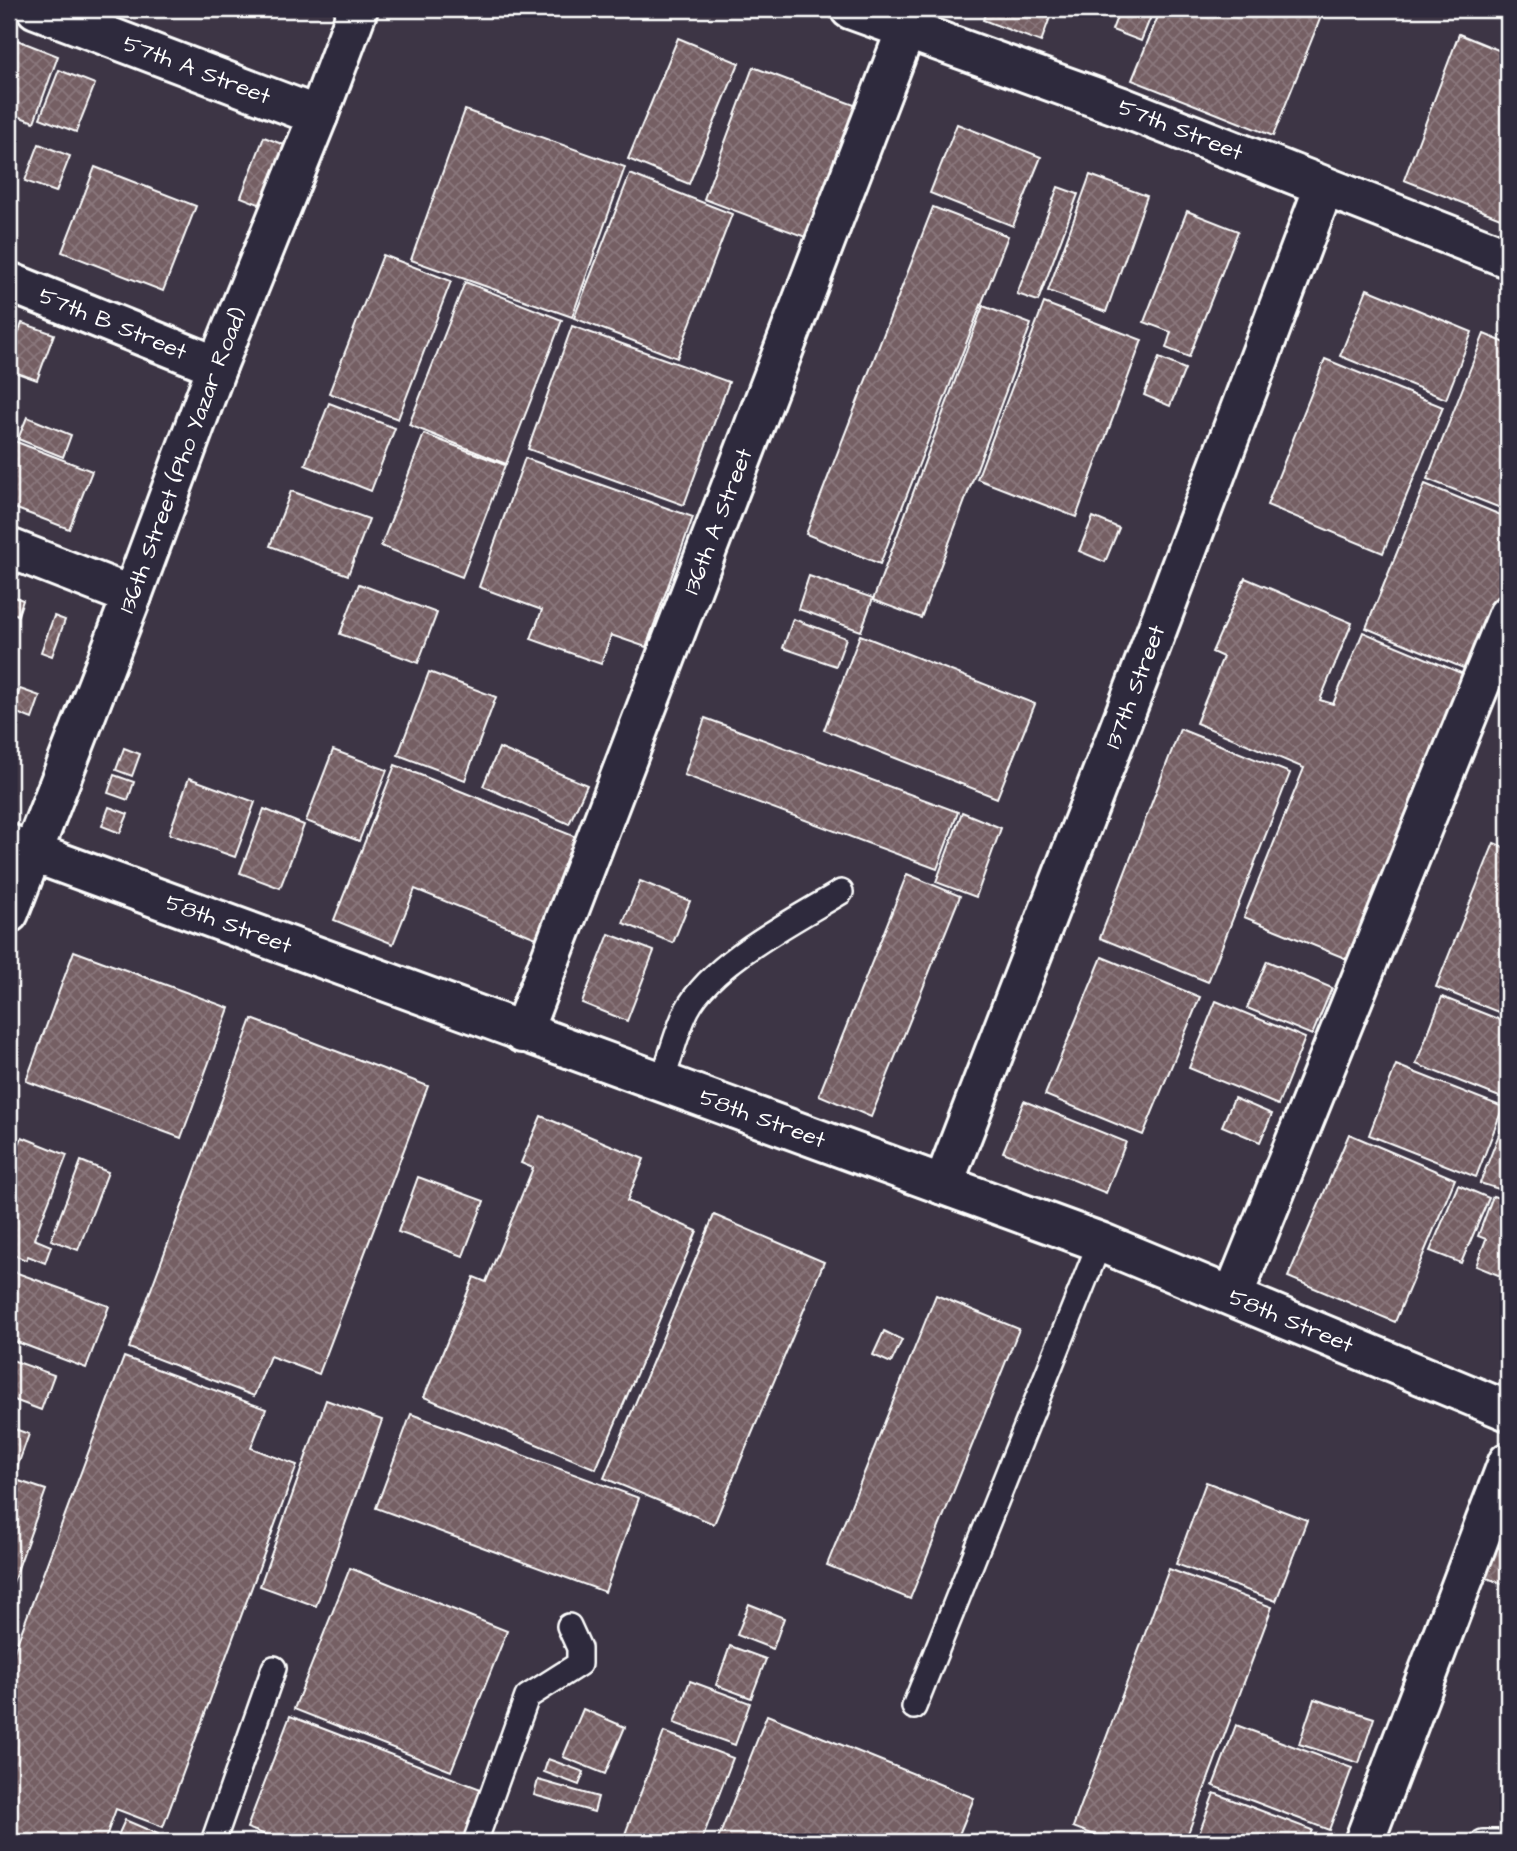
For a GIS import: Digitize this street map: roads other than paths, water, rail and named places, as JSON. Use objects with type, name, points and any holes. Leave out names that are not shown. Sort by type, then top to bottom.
[{"type":"street","name":"57th A Street","points":[[36,9],[318,116]]},
{"type":"street","name":"136th Street (Pho Yazar Road)","points":[[9,913],[20,848],[132,596],[217,366],[318,116],[358,9]]},
{"type":"street","name":"57th Street","points":[[850,9],[910,19],[1122,107],[1508,258]]},
{"type":"street","name":"136th A Street","points":[[522,1033],[910,19]]},
{"type":"street","name":"137th Street","points":[[943,1185],[1324,187]]},
{"type":"street","name":"57th B Street","points":[[9,282],[217,366]]},
{"type":"street","points":[[9,548],[132,596]]},
{"type":"street","points":[[1233,1296],[1508,615]]},
{"type":"street","name":"58th Street","points":[[20,848],[1100,1242],[1508,1410]]},
{"type":"street","points":[[1364,1842],[1508,1462]]},
{"type":"lane","points":[[662,1082],[687,1010],[704,985],[774,933],[841,892]]},
{"type":"lane","points":[[914,1707],[1100,1242]]},
{"type":"lane","points":[[475,1842],[527,1698],[579,1664],[579,1648],[569,1626]]},
{"type":"lane","points":[[213,1842],[274,1668]]},
{"type":"lane","points":[[1483,1842],[1497,1842]]}]
